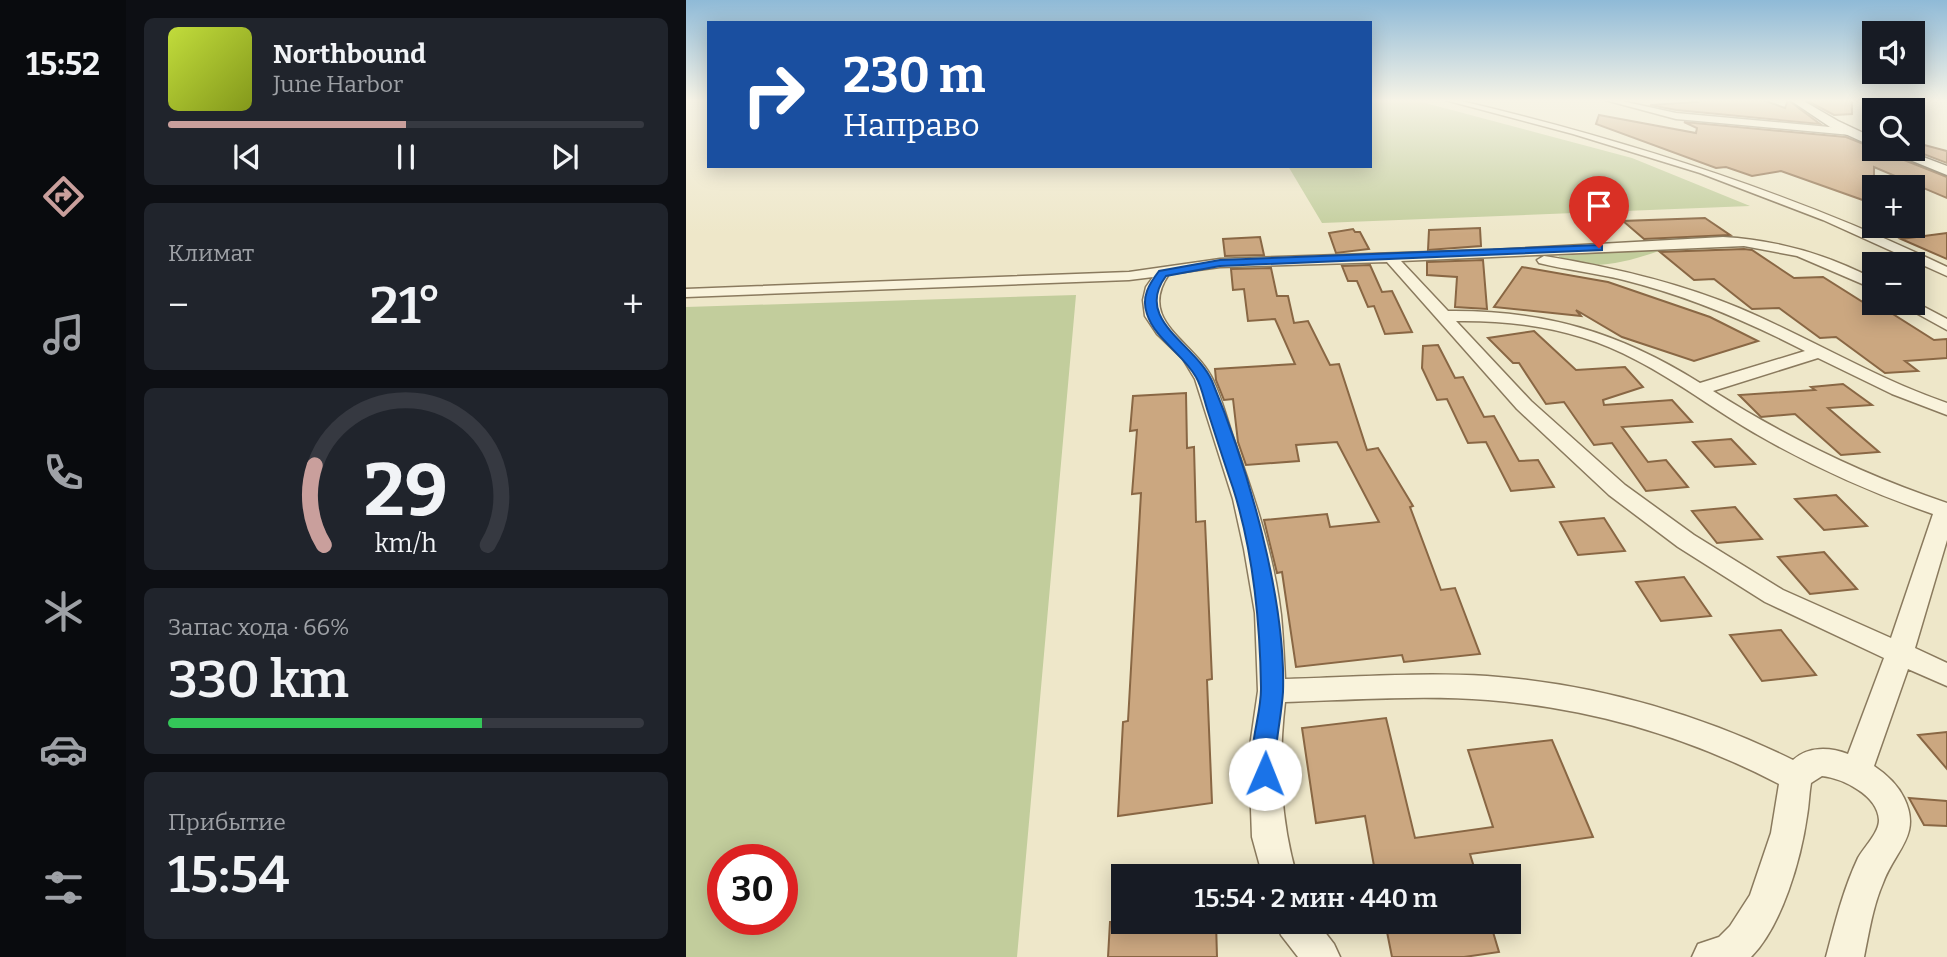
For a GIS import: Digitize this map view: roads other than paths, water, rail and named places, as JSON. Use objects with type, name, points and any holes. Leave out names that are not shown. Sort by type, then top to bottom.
[{"type":"street","points":[[1610,145],[1760,191],[1904,252]]},
{"type":"street","points":[[1921,161],[1947,171]]},
{"type":"street","points":[[686,293],[1163,273],[1220,263],[1493,254],[1723,241],[1760,243],[1806,253],[1862,278]]},
{"type":"street","points":[[1607,270],[1670,253],[1678,244]]},
{"type":"street","points":[[1493,254],[1607,270],[1718,304],[1889,386],[1947,409]]},
{"type":"street","points":[[1389,256],[1524,405],[1617,490],[1686,541],[1774,596],[1947,675]]},
{"type":"street","points":[[1925,261],[1947,272]]},
{"type":"street","points":[[1847,270],[1862,268]]},
{"type":"street","points":[[1163,273],[1153,286],[1150,300],[1153,316],[1163,331],[1189,356],[1204,379],[1244,499],[1268,613],[1272,691],[1264,753],[1269,837],[1276,864]]},
{"type":"street","points":[[1925,313],[1947,325]]},
{"type":"street","points":[[1445,316],[1503,317],[1591,335],[1622,346],[1817,459],[1946,511],[1857,771]]},
{"type":"street","points":[[1696,390],[1821,352]]},
{"type":"street","points":[[1272,691],[1486,688],[1567,696],[1640,714],[1689,730],[1768,762],[1797,777]]},
{"type":"street","points":[[1711,957],[1730,953],[1749,932],[1762,909],[1787,831],[1797,777],[1806,766],[1817,762],[1857,771],[1881,789],[1891,805],[1895,820],[1888,843],[1877,858],[1864,889],[1845,957]]},
{"type":"street","points":[[1303,934],[1321,957]]}]
